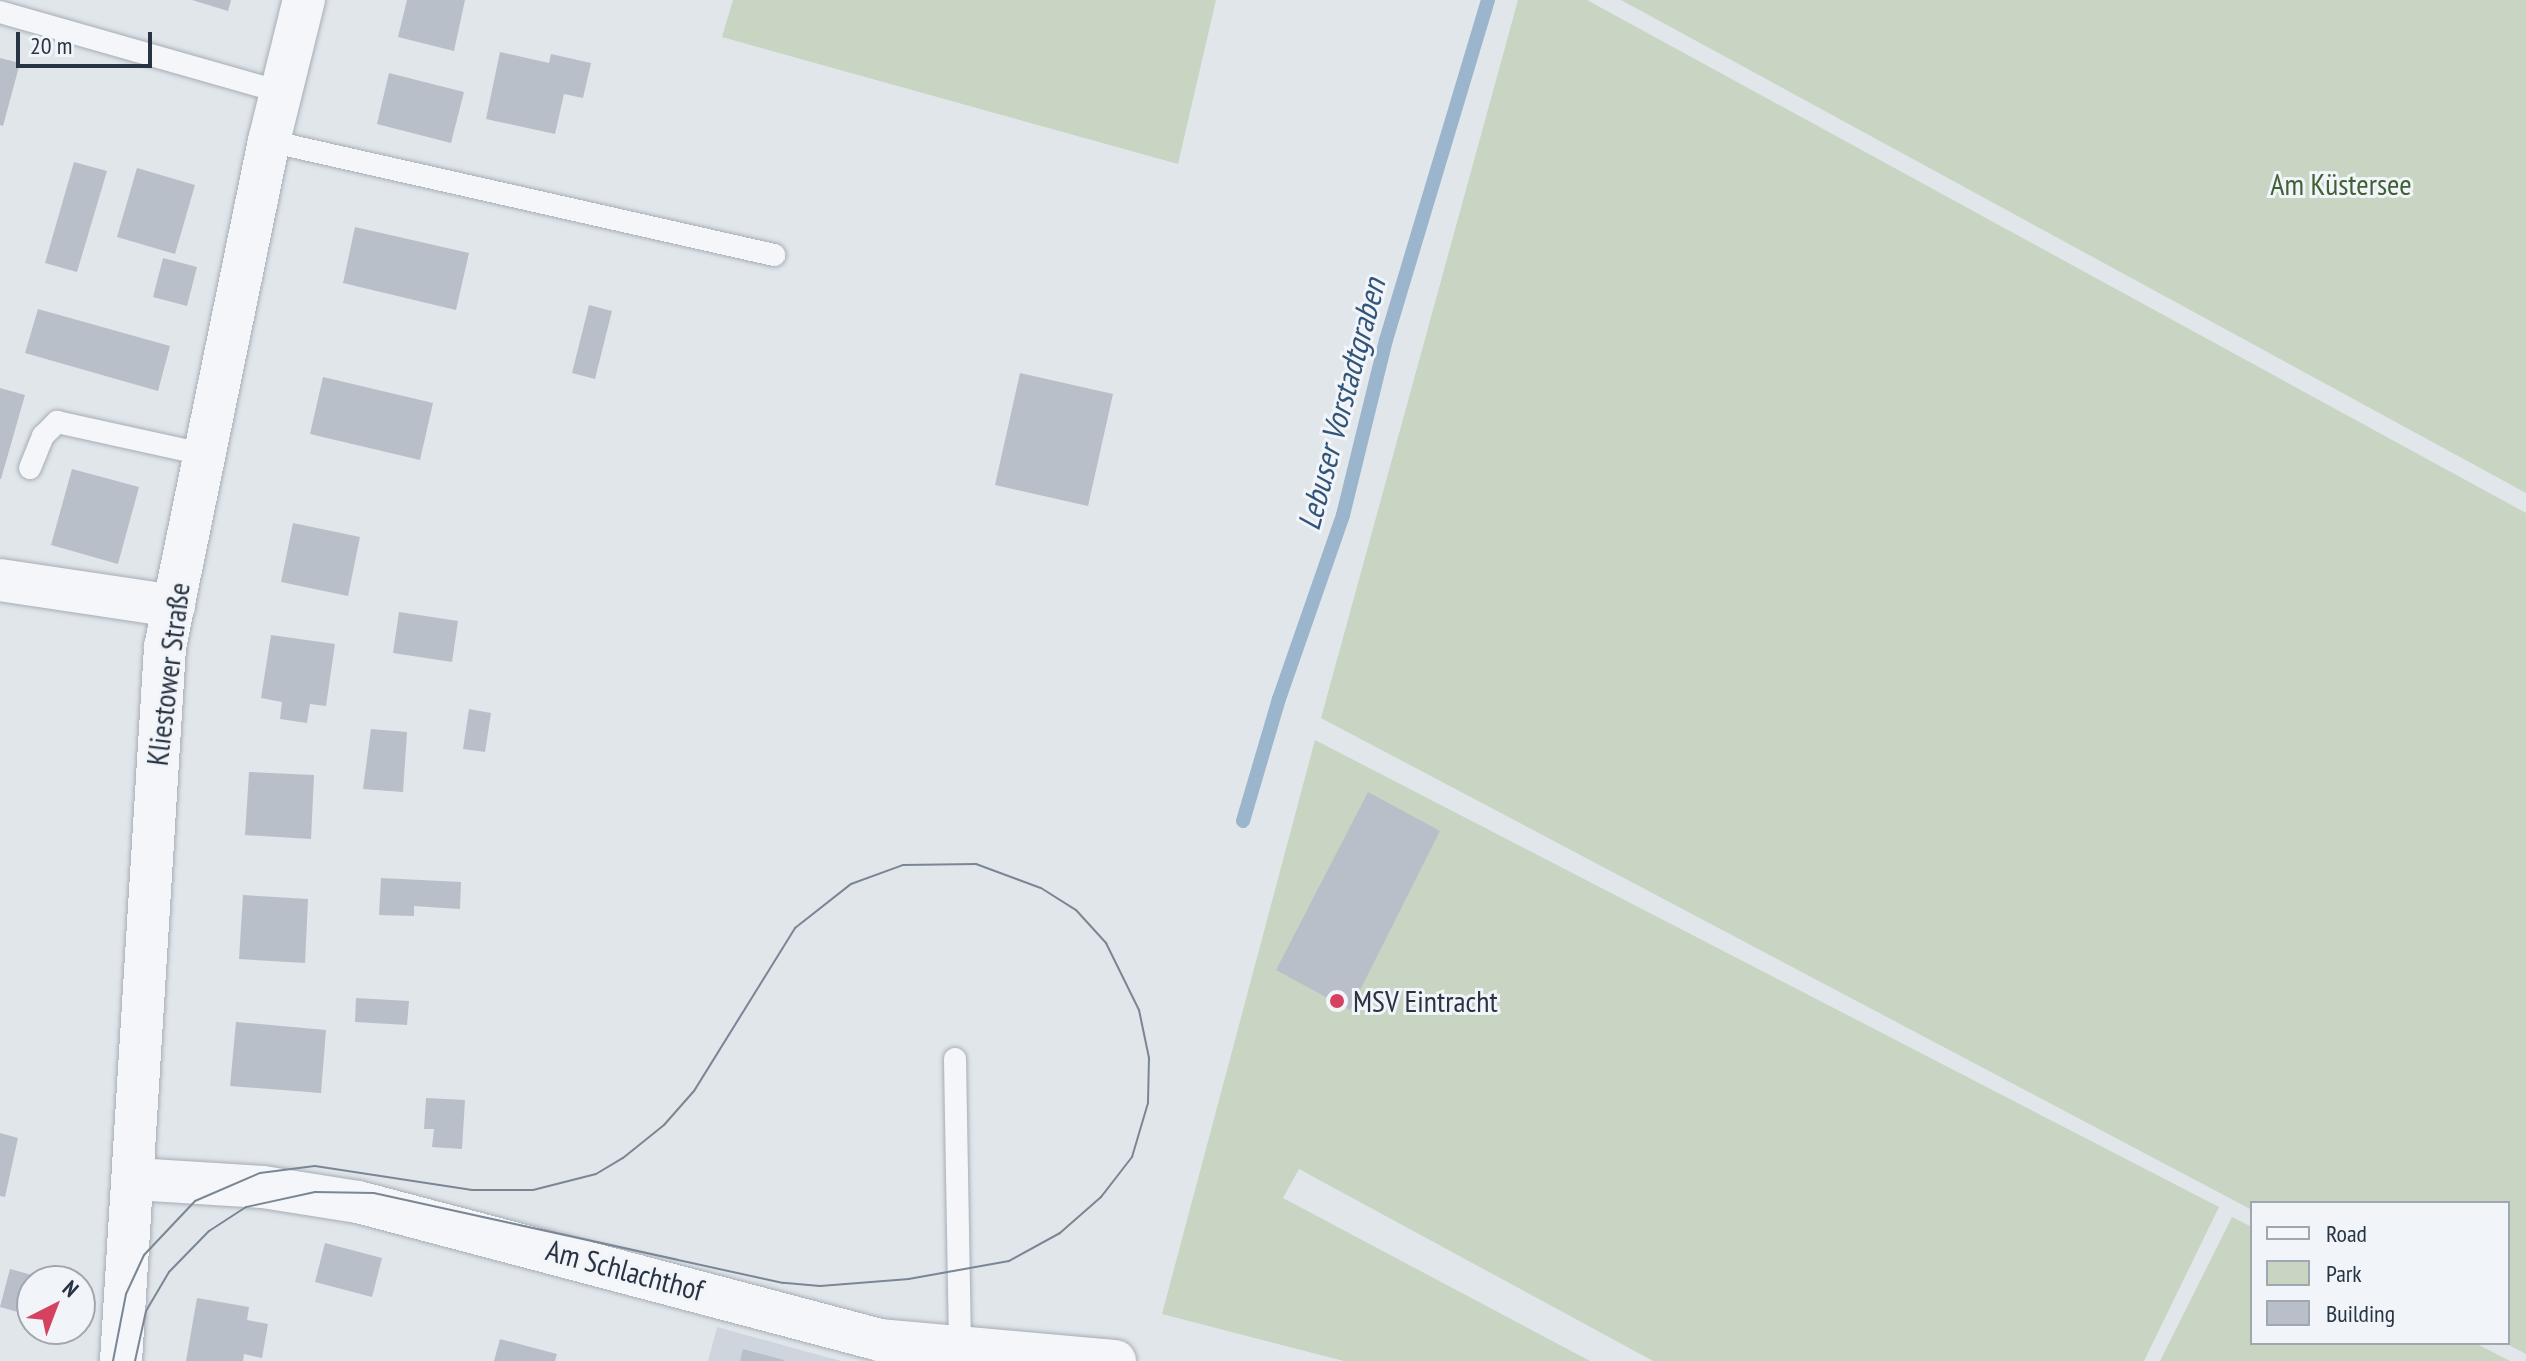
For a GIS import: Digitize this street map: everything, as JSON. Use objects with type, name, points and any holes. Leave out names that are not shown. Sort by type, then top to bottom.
[{"type":"street","name":"Kliestower Straße","points":[[121,1361],[135,1179],[158,746],[174,606],[202,454],[269,141],[304,0]]},
{"type":"street","points":[[0,580],[174,606]]},
{"type":"street","name":"Am Schlachthof","points":[[135,1179],[263,1187],[358,1202],[880,1340],[1115,1361]]},
{"type":"lane","points":[[0,12],[280,92]]},
{"type":"lane","points":[[269,141],[774,255]]},
{"type":"lane","points":[[30,468],[43,436],[57,422],[202,454]]},
{"type":"lane","points":[[955,1059],[960,1347]]},
{"type":"shaded area","points":[[717,1327],[841,1361],[708,1361]]},
{"type":"green space","points":[[733,0],[1216,0],[1178,164],[722,37]]},
{"type":"green space","points":[[1518,0],[1587,0],[2526,513],[2526,1354],[2509,1345],[2510,1201],[2250,1201],[2250,1209],[1321,718]]},
{"type":"green space","name":"Am Küstersee","points":[[1621,0],[2526,0],[2526,493]]},
{"type":"green space","points":[[1315,740],[2219,1207],[2144,1361],[1653,1361],[1299,1169],[1283,1198],[1590,1361],[1344,1361],[1162,1314]]},
{"type":"green space","points":[[2232,1217],[2250,1226],[2250,1345],[2479,1345],[2510,1361],[2160,1361]]},
{"type":"building","points":[[192,0],[231,0],[228,11]]},
{"type":"building","points":[[407,0],[465,0],[454,51],[398,37]]},
{"type":"building","points":[[500,52],[549,63],[551,54],[591,63],[583,98],[564,94],[555,134],[486,119]]},
{"type":"building","points":[[0,58],[20,63],[3,126],[0,125]]},
{"type":"building","points":[[389,73],[464,92],[451,143],[377,124]]},
{"type":"building","points":[[74,162],[107,171],[77,272],[45,263]]},
{"type":"building","points":[[137,168],[195,185],[175,254],[117,237]]},
{"type":"building","points":[[355,227],[469,253],[456,310],[343,283]]},
{"type":"building","points":[[163,258],[197,267],[187,306],[153,297]]},
{"type":"building","points":[[589,305],[612,311],[595,379],[572,373]]},
{"type":"building","points":[[38,309],[170,346],[158,391],[25,353]]},
{"type":"building","points":[[1020,373],[1113,394],[1088,506],[995,485]]},
{"type":"building","points":[[323,377],[433,403],[420,460],[310,434]]},
{"type":"building","points":[[0,388],[25,395],[1,479],[0,479]]},
{"type":"building","points":[[72,469],[139,487],[118,564],[51,545]]},
{"type":"building","points":[[293,523],[360,537],[348,596],[281,582]]},
{"type":"building","points":[[399,612],[458,621],[452,662],[393,653]]},
{"type":"building","points":[[271,635],[335,644],[326,706],[310,704],[307,723],[280,719],[282,702],[261,698]]},
{"type":"building","points":[[469,709],[491,713],[485,752],[463,749]]},
{"type":"building","points":[[371,729],[407,732],[403,792],[363,789]]},
{"type":"building","points":[[249,772],[314,775],[311,839],[245,835]]},
{"type":"building","points":[[1368,792],[1440,831],[1350,1010],[1276,970]]},
{"type":"building","points":[[381,878],[461,882],[460,909],[414,906],[414,916],[379,915]]},
{"type":"building","points":[[243,895],[308,899],[305,963],[239,959]]},
{"type":"building","points":[[356,998],[409,1001],[407,1025],[355,1022]]},
{"type":"building","points":[[236,1022],[326,1030],[321,1093],[230,1086]]},
{"type":"building","points":[[426,1098],[465,1100],[462,1149],[432,1147],[434,1129],[424,1129]]},
{"type":"building","points":[[0,1133],[18,1138],[5,1197],[0,1196]]},
{"type":"building","points":[[325,1243],[382,1258],[372,1297],[315,1282]]},
{"type":"building","points":[[10,1269],[16,1271],[16,1312],[0,1307]]},
{"type":"building","points":[[197,1298],[249,1307],[247,1320],[268,1324],[262,1358],[244,1354],[243,1361],[186,1361]]},
{"type":"building","points":[[500,1339],[557,1354],[555,1361],[494,1361]]},
{"type":"building","points":[[743,1349],[784,1360],[784,1361],[740,1361]]},
{"type":"waterway","name":"Lebuser Vorstadtgraben","points":[[1243,821],[1279,699],[1343,515],[1386,340],[1488,0]]},
{"type":"tram line","points":[[113,1361],[126,1294],[144,1255],[195,1201],[260,1173],[315,1166],[472,1190],[533,1190],[596,1174],[623,1158],[664,1125],[694,1091],[795,928],[851,884],[903,865],[976,864],[1041,888],[1076,910],[1106,943],[1139,1010],[1149,1058],[1148,1103],[1132,1157],[1101,1197],[1060,1233],[1009,1261],[909,1279],[820,1286],[783,1283],[374,1193],[315,1192],[246,1207],[209,1231],[169,1272],[146,1311],[135,1361]]},
{"type":"place","name":"MSV Eintracht","points":[[1337,1001]]}]
